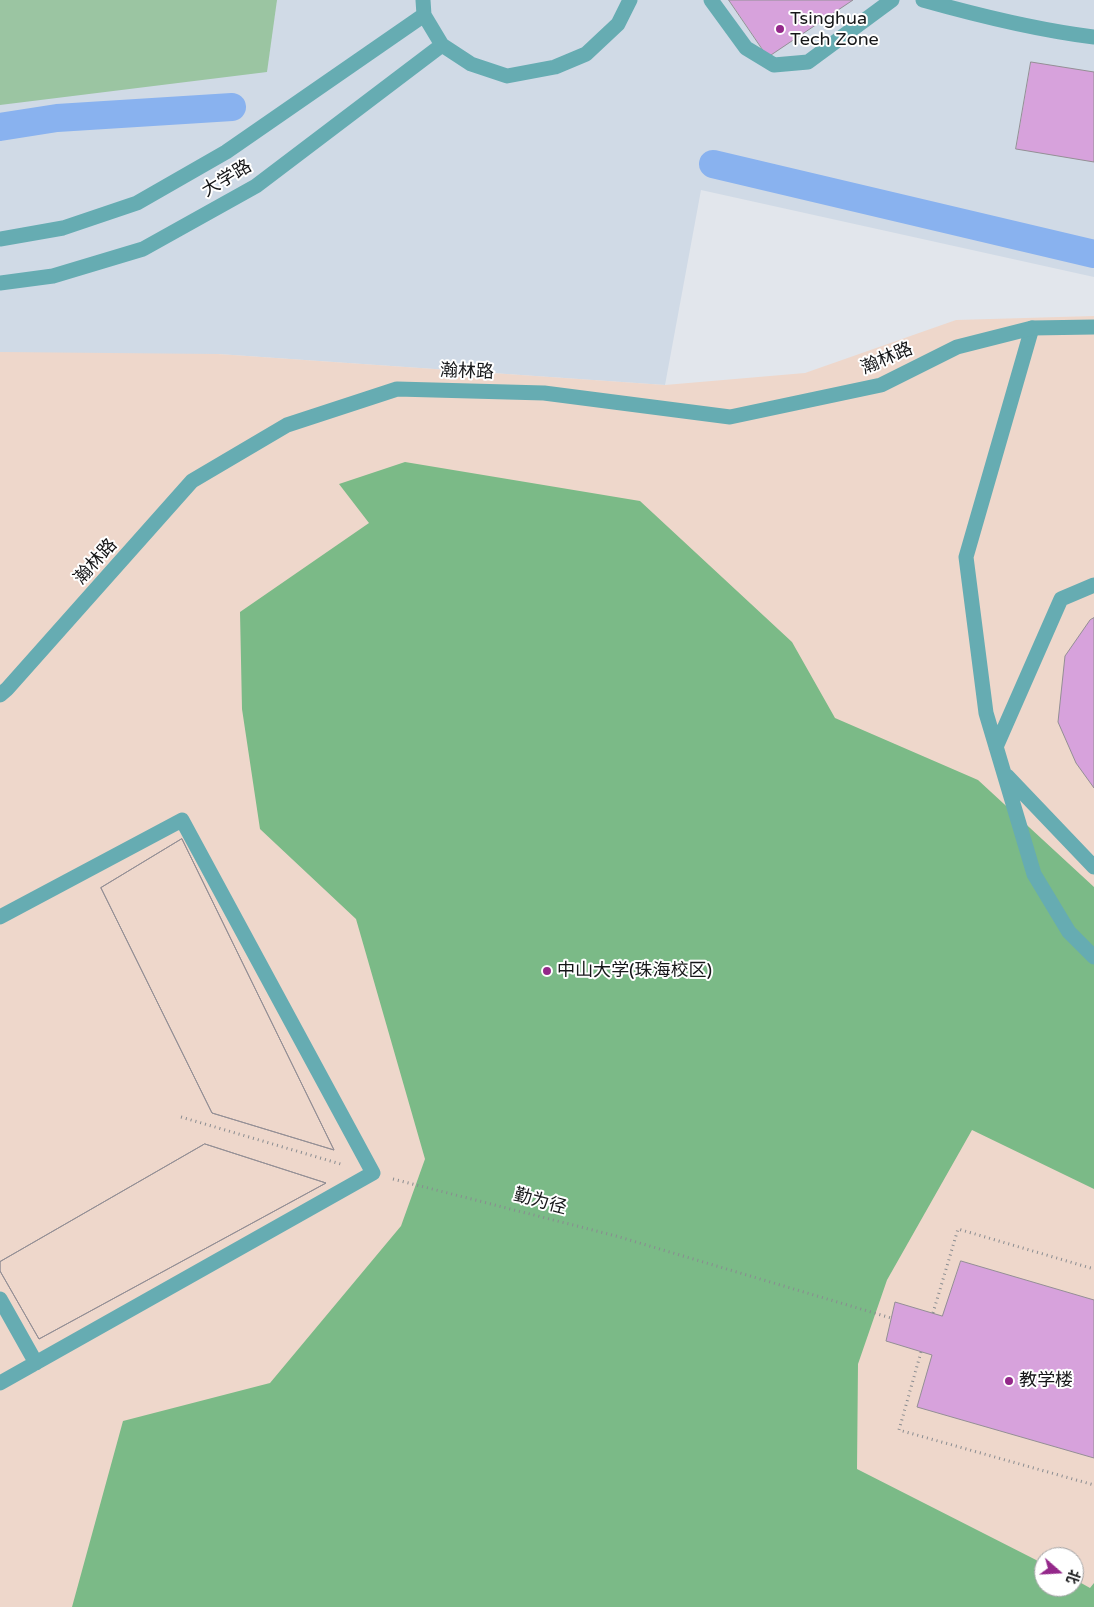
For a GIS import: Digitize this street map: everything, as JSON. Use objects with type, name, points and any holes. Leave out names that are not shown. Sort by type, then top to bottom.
[{"type":"street","points":[[423,8],[442,45],[471,64],[507,76],[555,67],[586,54],[618,24],[630,0]]},
{"type":"street","points":[[711,0],[746,48],[774,65],[808,62],[892,0]]},
{"type":"street","points":[[923,0],[997,20],[1055,32],[1094,37]]},
{"type":"street","name":"大学路","points":[[0,239],[63,228],[137,203],[226,152],[423,8]]},
{"type":"street","name":"大学路","points":[[0,283],[53,276],[143,249],[256,186],[442,45]]},
{"type":"street","points":[[1032,328],[966,557],[986,713],[1034,874],[1069,932],[1094,958]]},
{"type":"street","name":"瀚林路","points":[[0,695],[192,481],[288,425],[397,389],[544,393],[730,417],[881,385],[957,347],[1032,328],[1094,328]]},
{"type":"street","points":[[996,746],[1061,599],[1094,585]]},
{"type":"street","points":[[1004,774],[1094,867]]},
{"type":"street","points":[[0,917],[182,820],[373,1173],[0,1383]]},
{"type":"street","points":[[0,1298],[36,1363]]},
{"type":"path","name":"勤为径","points":[[181,1117],[373,1173],[616,1236],[891,1318]]},
{"type":"path","points":[[933,1313],[958,1229],[1094,1269]]},
{"type":"path","points":[[921,1352],[899,1430],[1094,1485]]},
{"type":"shaded area","points":[[0,0],[1094,0],[1094,277],[701,190],[665,385],[218,354],[0,354]]},
{"type":"shaded area","name":"中山大学(珠海校区)","points":[[1094,316],[1094,1607],[0,1607],[0,352],[218,354],[665,385],[805,373],[956,320]]},
{"type":"green space","points":[[0,0],[277,0],[267,72],[0,105]]},
{"type":"green space","points":[[405,462],[640,501],[792,642],[835,718],[978,780],[1094,887],[1094,1189],[972,1130],[887,1280],[858,1364],[857,1469],[1034,1559],[1034,1597],[1084,1597],[1084,1585],[1090,1588],[1094,1583],[1094,1607],[72,1607],[123,1421],[270,1383],[401,1226],[425,1159],[356,919],[260,829],[242,709],[240,612],[369,523],[339,484]]},
{"type":"building","name":"Tsinghua Tech Zone","points":[[729,0],[853,0],[768,57]]},
{"type":"building","points":[[1031,62],[1094,72],[1094,162],[1016,149]]},
{"type":"building","points":[[1094,618],[1094,788],[1076,763],[1058,722],[1065,656],[1090,620]]},
{"type":"building","points":[[182,839],[334,1150],[212,1113],[101,888]]},
{"type":"building","points":[[182,839],[334,1150],[212,1113],[101,888]]},
{"type":"building","points":[[205,1144],[326,1183],[39,1339],[0,1271],[0,1262]]},
{"type":"building","points":[[205,1144],[326,1183],[39,1339],[0,1271],[0,1262]]},
{"type":"building","name":"教学楼","points":[[961,1261],[1094,1300],[1094,1458],[917,1407],[932,1355],[886,1341],[895,1302],[942,1316]]},
{"type":"waterway","points":[[0,127],[57,118],[232,107]]},
{"type":"waterway","points":[[713,164],[1094,254]]},
{"type":"place","name":"Tsinghua Tech Zone","points":[[780,29]]},
{"type":"place","name":"中山大学(珠海校区)","points":[[547,971]]},
{"type":"place","name":"教学楼","points":[[1009,1381]]}]
